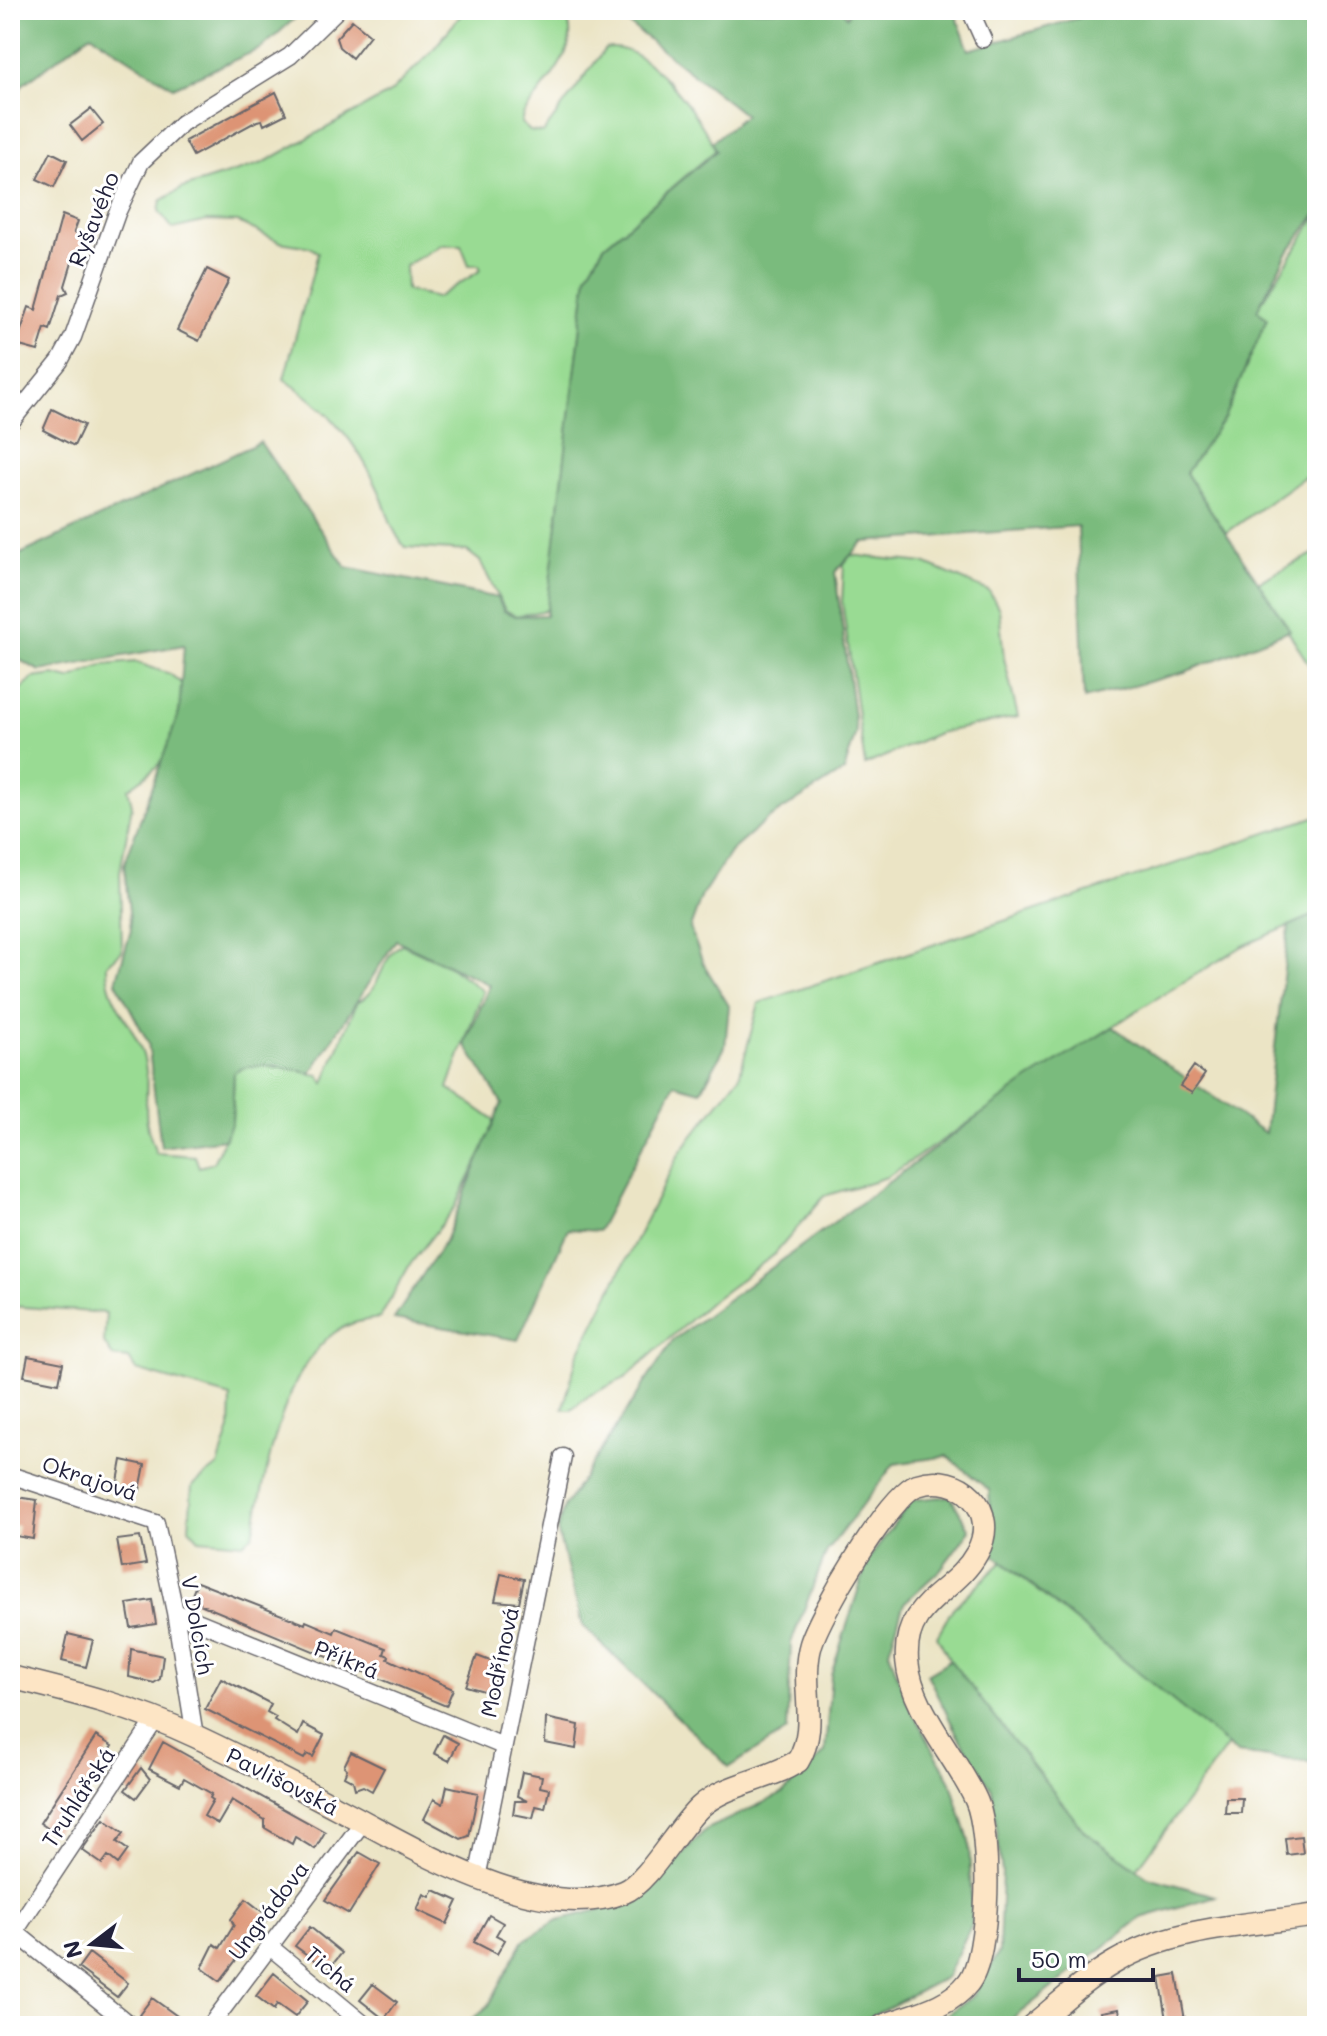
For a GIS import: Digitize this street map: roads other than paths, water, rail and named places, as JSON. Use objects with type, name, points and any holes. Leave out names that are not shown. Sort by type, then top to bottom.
[{"type":"street","name":"Ryšavého","points":[[10,423],[60,361],[73,337],[117,213],[141,162],[182,123],[290,56],[337,10]]},
{"type":"street","points":[[970,10],[983,39]]},
{"type":"street","name":"Modřínová","points":[[477,1878],[563,1457]]},
{"type":"street","name":"Okrajová","points":[[10,1475],[156,1523]]},
{"type":"street","name":"Pavlišovská","points":[[10,1677],[82,1694],[156,1719],[195,1736],[442,1865],[477,1878],[550,1897],[606,1897],[633,1889],[643,1880],[672,1838],[710,1799],[798,1761],[810,1733],[805,1684],[811,1644],[827,1611],[887,1510],[908,1488],[933,1480],[955,1484],[971,1494],[981,1511],[983,1532],[978,1553],[917,1614],[907,1638],[907,1663],[927,1715],[978,1804],[986,1934],[982,1958],[969,1983],[949,2001],[883,2026]]},
{"type":"street","name":"V Dolcích","points":[[156,1523],[175,1612],[195,1736]]},
{"type":"street","name":"Příkrá","points":[[175,1612],[503,1746]]},
{"type":"street","name":"Truhlářská","points":[[13,1936],[156,1719]]},
{"type":"street","name":"Ungrádova","points":[[210,2026],[363,1822]]},
{"type":"street","points":[[1032,2026],[1116,1961],[1146,1947],[1208,1931],[1317,1915]]},
{"type":"street","points":[[13,1936],[131,2026]]},
{"type":"street","name":"Tichá","points":[[269,1946],[366,2026]]}]
